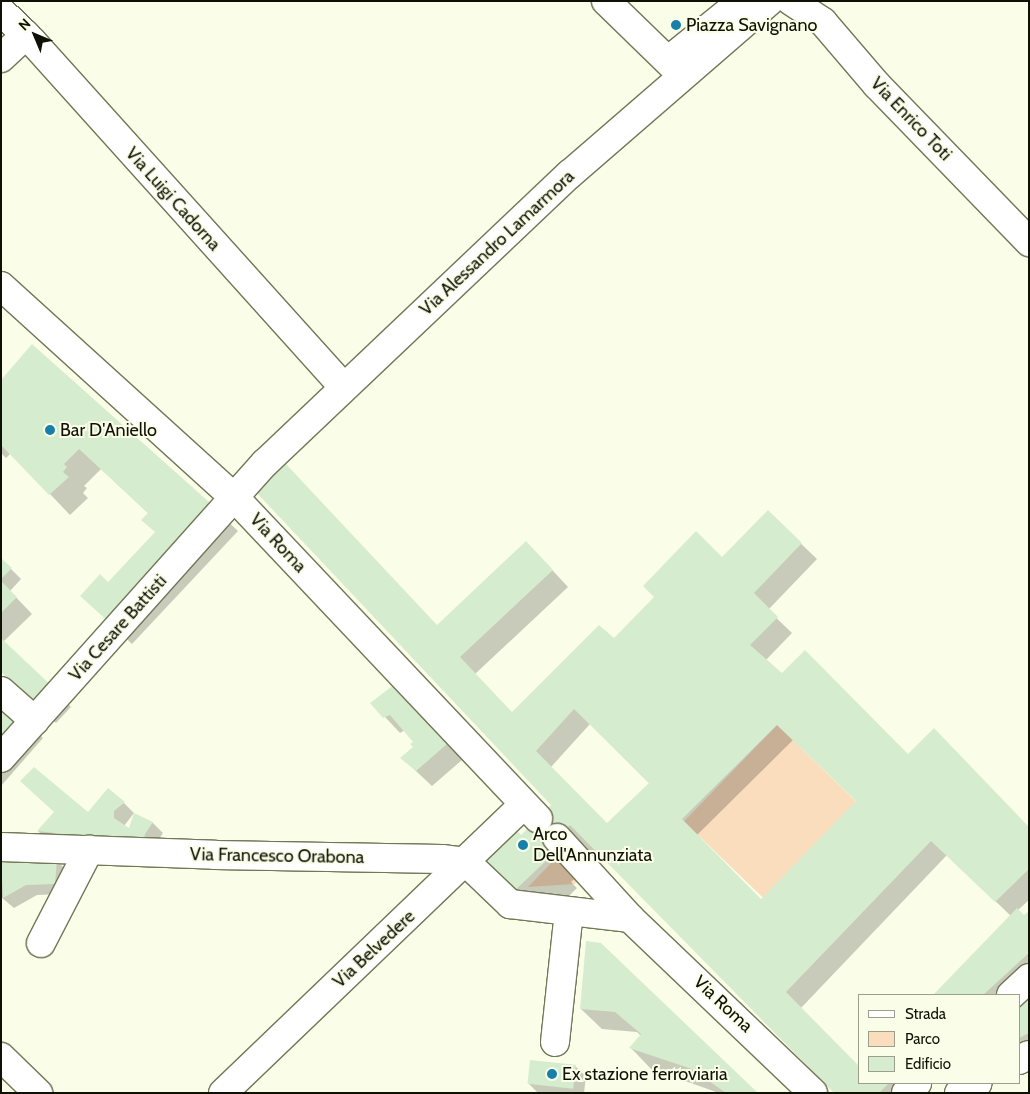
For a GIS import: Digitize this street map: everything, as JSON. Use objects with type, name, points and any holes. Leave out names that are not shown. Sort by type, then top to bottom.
[{"type":"street","points":[[606,1],[676,68]]},
{"type":"street","name":"Via Alessandro Lamarmora","points":[[235,498],[265,463],[343,387],[570,174],[742,1]]},
{"type":"street","name":"Via Alessandro Lamarmora","points":[[676,68],[770,1]]},
{"type":"street","name":"Via Enrico Toti","points":[[791,1],[822,22],[877,85],[1024,228]]},
{"type":"street","name":"Via Luigi Cadorna","points":[[1,11],[26,35],[343,387]]},
{"type":"street","points":[[1,58],[26,35]]},
{"type":"street","name":"Via Roma","points":[[1,286],[235,498],[531,811]]},
{"type":"street","name":"Via Cesare Battisti","points":[[1,758],[235,498]]},
{"type":"street","points":[[1,691],[35,721]]},
{"type":"street","name":"Via Belvedere","points":[[224,1093],[466,862],[531,811]]},
{"type":"street","name":"Via Roma","points":[[557,838],[630,918],[813,1093]]},
{"type":"street","name":"Via Francesco Orabona","points":[[1,847],[442,859],[466,862]]},
{"type":"street","points":[[41,943],[89,850]]},
{"type":"street","points":[[466,862],[510,904],[630,918]]},
{"type":"street","points":[[555,1042],[569,912]]},
{"type":"street","points":[[1012,994],[1029,978]]},
{"type":"street","points":[[1,1057],[37,1092]]},
{"type":"street","points":[[906,1093],[916,1084]]},
{"type":"street","points":[[959,1093],[976,1084]]},
{"type":"green space","points":[[777,725],[856,801],[763,898],[684,821]]},
{"type":"green space","points":[[556,858],[577,881],[575,884],[528,887]]},
{"type":"building","points":[[32,344],[218,510],[111,624],[80,596],[100,574],[108,582],[155,532],[141,520],[148,513],[79,449],[64,464],[67,467],[63,472],[69,477],[49,495],[1,445],[1,380]]},
{"type":"building","points":[[285,463],[437,625],[526,541],[553,570],[460,657],[512,712],[599,625],[614,638],[654,597],[643,586],[696,531],[722,557],[768,510],[802,543],[754,593],[778,617],[750,645],[782,673],[805,650],[908,754],[934,728],[1029,827],[1029,869],[995,902],[931,841],[786,992],[858,1065],[858,1084],[888,1084],[879,1093],[834,1093],[570,825],[543,852],[549,858],[510,895],[478,862],[514,827],[521,835],[551,805],[255,491]],"holes":[[[574,709],[649,783],[607,823],[536,751]],[[777,725],[856,801],[761,899],[682,819]]]},
{"type":"building","points":[[1,558],[12,568],[1,579]]},
{"type":"building","points":[[1,581],[17,597],[1,613]]},
{"type":"building","points":[[1,638],[56,690],[40,708],[1,672]]},
{"type":"building","points":[[395,684],[447,744],[416,771],[400,758],[413,747],[410,744],[413,742],[390,715],[383,718],[370,703]]},
{"type":"building","points":[[1,698],[29,722],[1,753]]},
{"type":"building","points":[[34,767],[88,812],[108,788],[125,802],[114,811],[114,818],[129,828],[134,813],[153,822],[145,834],[143,843],[37,831],[54,812],[20,781]]},
{"type":"building","points":[[1,857],[57,858],[55,884],[26,885],[3,898]]},
{"type":"building","points":[[1017,908],[1024,915],[1029,911],[1029,953],[984,994],[934,994]]},
{"type":"building","points":[[586,941],[601,943],[758,1093],[726,1093],[692,1069],[629,1048],[641,1034],[615,1012],[580,1009]]},
{"type":"building","points":[[1029,996],[1029,1033],[1020,1038],[1020,1004]]},
{"type":"building","name":"Ex stazione ferroviaria","points":[[530,1060],[576,1065],[573,1089],[527,1084]]},
{"type":"place","name":"Piazza Savignano","points":[[676,25]]},
{"type":"place","name":"Bar D'Aniello","points":[[50,430]]},
{"type":"place","name":"Arco Dell'Annunziata","points":[[523,845]]},
{"type":"place","name":"Ex stazione ferroviaria","points":[[552,1074]]}]
